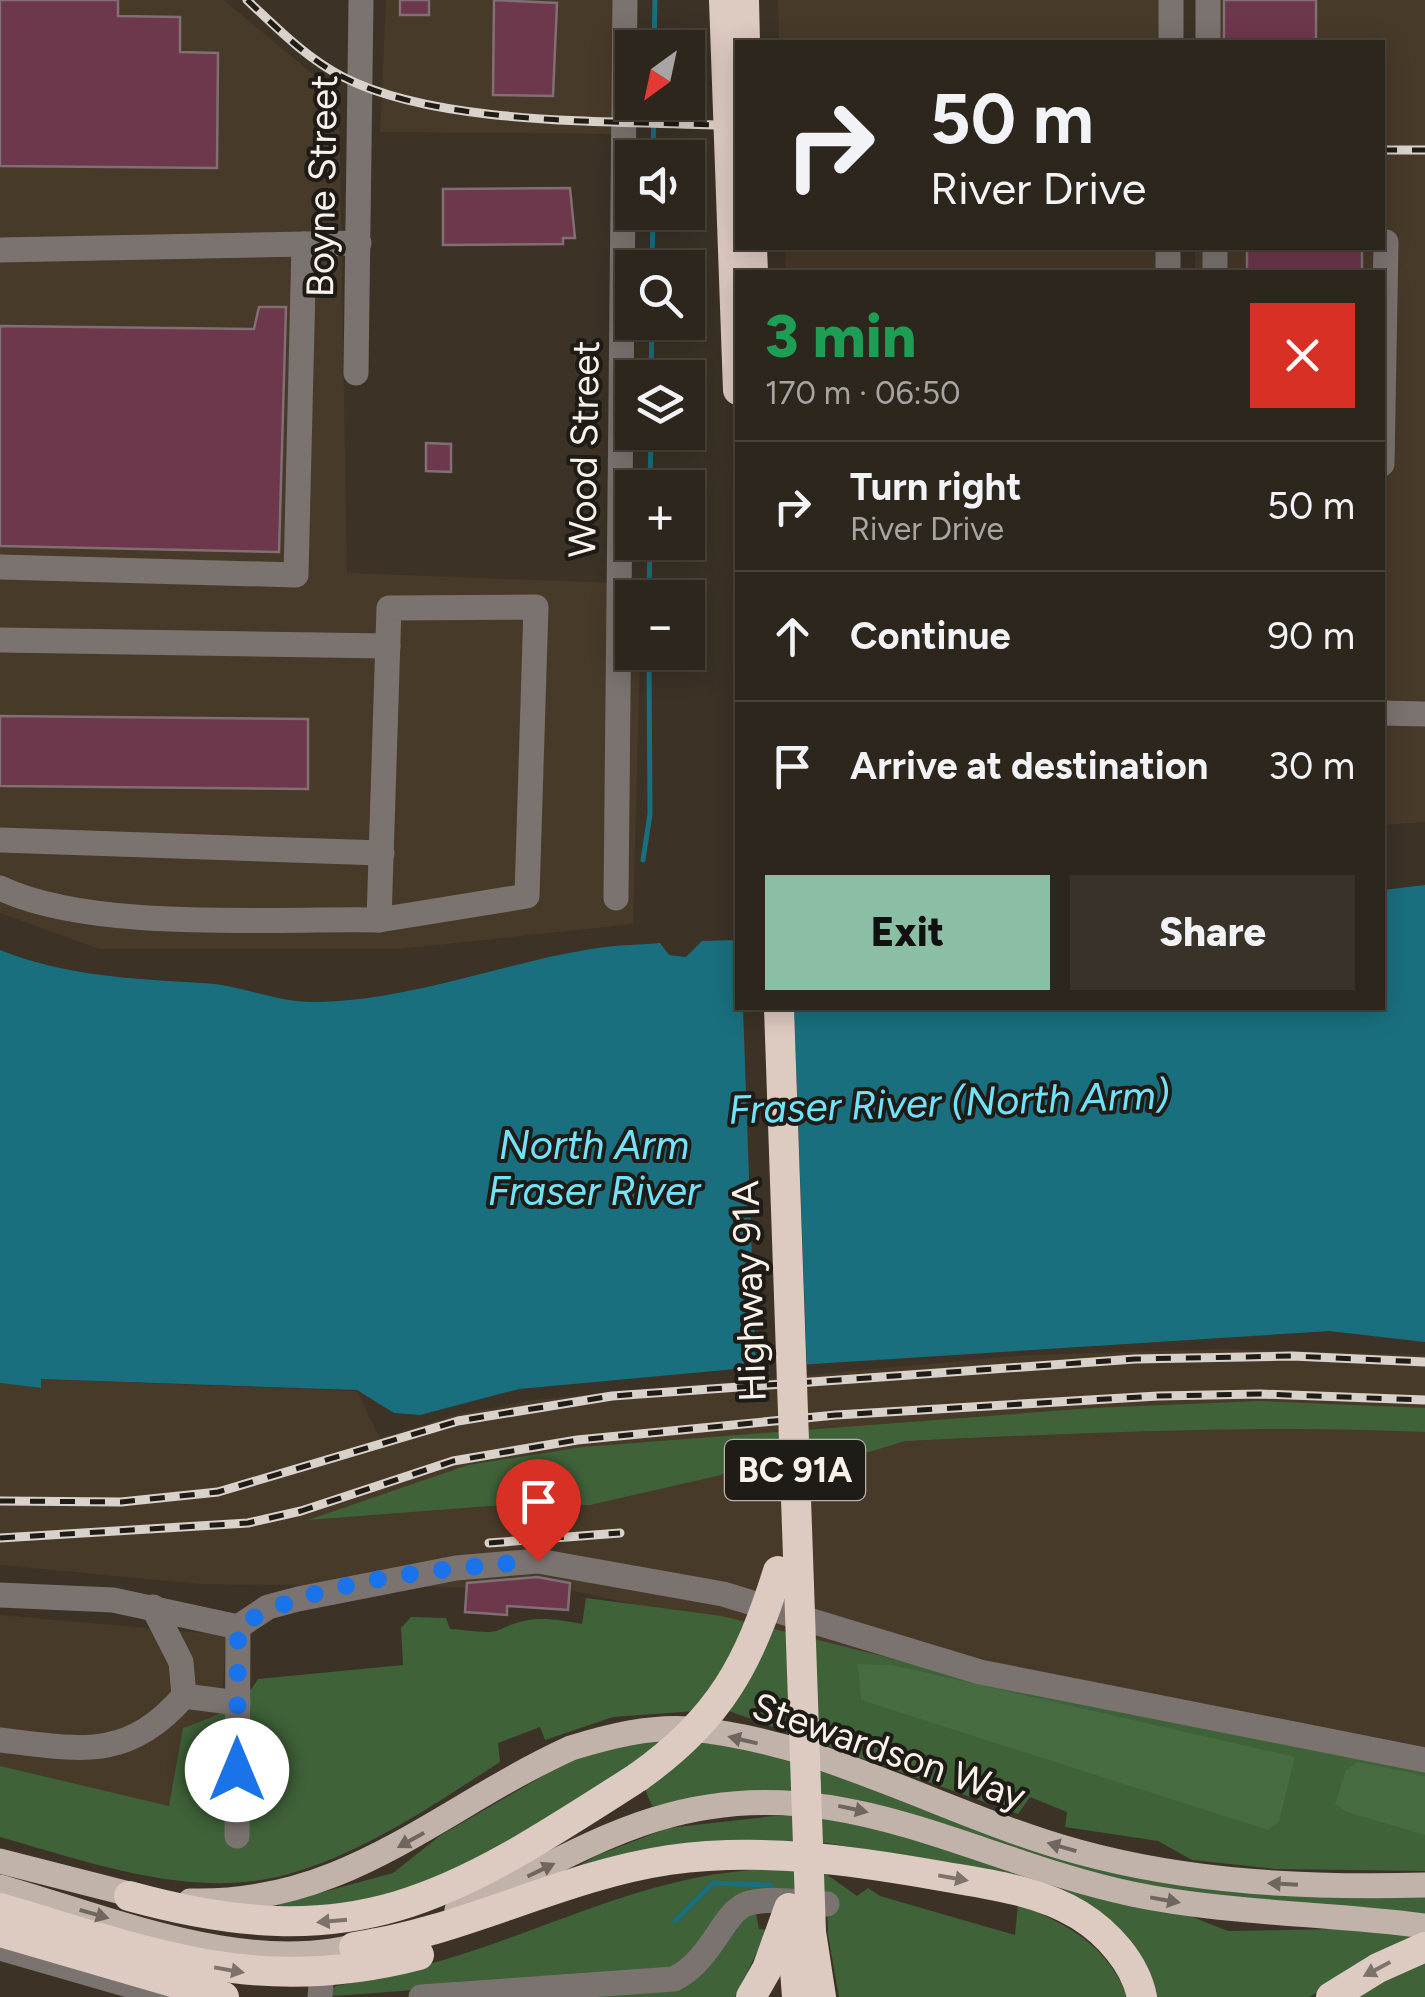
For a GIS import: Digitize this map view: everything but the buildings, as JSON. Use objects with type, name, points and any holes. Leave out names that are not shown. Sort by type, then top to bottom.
[{"type":"highway","points":[[724,0],[735,306]]},
{"type":"highway","points":[[744,0],[745,40]]},
{"type":"highway","name":"Highway 91A","points":[[758,1010],[778,1570],[802,1918]]},
{"type":"highway","name":"Highway 91A","points":[[779,1010],[802,1918]]},
{"type":"highway","points":[[129,1896],[182,1911],[261,1923],[315,1923],[371,1915],[483,1872],[638,1777],[685,1742],[731,1688],[754,1642],[778,1570]]},
{"type":"highway","points":[[0,1908],[198,1964],[321,1985],[671,1871],[752,1854]]},
{"type":"highway","points":[[354,1947],[435,1930],[668,1860],[752,1854],[822,1857],[998,1886],[1056,1903],[1112,1941],[1129,1964],[1142,1997]]},
{"type":"highway","points":[[751,1997],[802,1918]]},
{"type":"highway","points":[[796,1997],[802,1918]]},
{"type":"highway","points":[[802,1918],[810,1997]]},
{"type":"highway","points":[[802,1918],[822,1997]]},
{"type":"highway","points":[[0,1932],[224,1997]]},
{"type":"highway","points":[[1331,1997],[1378,1968],[1425,1947]]},
{"type":"main road","name":"Stewardson Way","points":[[0,1861],[129,1896],[208,1901],[300,1889],[378,1858],[572,1748],[638,1731],[690,1729],[798,1754],[1017,1834],[1101,1858],[1256,1882],[1425,1886]]},
{"type":"main road","name":"Stewardson Way","points":[[0,1886],[188,1940],[246,1950],[300,1953],[354,1947],[456,1911],[643,1824],[682,1812],[756,1801],[814,1802],[880,1816],[1134,1894],[1203,1906],[1425,1926]]},
{"type":"street","name":"Boyne Street","points":[[356,373],[361,0]]},
{"type":"street","name":"Wood Street","points":[[616,898],[626,0]]},
{"type":"street","points":[[1172,0],[1172,40]]},
{"type":"street","points":[[1208,0],[1208,40]]},
{"type":"street","points":[[1385,298],[1386,242]]},
{"type":"street","points":[[0,250],[359,243]]},
{"type":"street","points":[[0,566],[296,575],[304,244]]},
{"type":"street","points":[[0,888],[24,899],[119,916],[379,920],[527,896],[536,607],[389,608],[379,920]]},
{"type":"street","points":[[0,640],[388,646]]},
{"type":"street","points":[[1385,713],[1425,714]]},
{"type":"street","points":[[0,840],[382,853]]},
{"type":"street","points":[[0,1595],[114,1600],[238,1627],[268,1608],[298,1599],[456,1568],[538,1561],[723,1594],[980,1672],[1425,1760]]},
{"type":"street","points":[[0,1740],[74,1750],[124,1741],[159,1725],[184,1696],[181,1662],[152,1606]]},
{"type":"street","points":[[237,1836],[238,1627]]},
{"type":"street","points":[[184,1696],[238,1703]]},
{"type":"street","points":[[421,1997],[674,1979],[703,1960],[740,1907],[769,1901],[802,1918],[810,1868],[822,1857]]},
{"type":"street","points":[[0,1948],[170,1997]]},
{"type":"shaded area","points":[[0,0],[224,0],[339,96],[347,573],[615,583],[615,670],[640,670],[633,924],[400,949],[99,949],[0,913]]},
{"type":"shaded area","points":[[386,0],[615,0],[616,134],[380,132]]},
{"type":"shaded area","points":[[778,0],[1161,0],[1162,40],[779,40]]},
{"type":"shaded area","points":[[1220,0],[1425,0],[1425,822],[1385,825],[1385,270],[1195,270],[1195,250],[1385,250],[1385,40],[1220,40]]},
{"type":"shaded area","points":[[785,250],[1167,250],[1167,270],[786,270]]},
{"type":"shaded area","points":[[1224,1349],[1425,1355],[1425,1767],[858,1655],[565,1589],[200,1584],[0,1565],[0,1383],[41,1388],[40,1379],[357,1391],[380,1438],[460,1414],[534,1400],[1027,1355]]},
{"type":"shaded area","points":[[0,1615],[226,1635],[213,1855],[0,1801]]},
{"type":"green space","points":[[1260,1401],[1425,1408],[1425,1432],[1230,1429],[905,1441],[869,1452],[753,1466],[747,1453],[721,1475],[590,1505],[490,1506],[308,1520],[468,1465],[582,1447],[1092,1408]]},
{"type":"green space","points":[[586,1598],[722,1616],[958,1675],[1425,1772],[1425,1871],[1276,1869],[1192,1860],[1158,1841],[1065,1827],[1067,1812],[1030,1797],[1018,1814],[723,1709],[613,1717],[545,1740],[540,1727],[498,1743],[500,1762],[370,1841],[314,1866],[249,1882],[177,1881],[141,1875],[0,1837],[0,1766],[169,1806],[183,1728],[235,1704],[258,1679],[403,1665],[401,1628],[411,1617],[446,1618],[450,1629],[482,1632],[540,1619],[582,1624]]},
{"type":"green space","points":[[858,1664],[892,1665],[1295,1757],[1279,1822],[1268,1830],[861,1700]]},
{"type":"green space","points":[[647,1739],[737,1746],[830,1774],[1022,1843],[1425,1895],[1425,1933],[1309,1997],[1156,1997],[1135,1953],[931,1861],[827,1843],[715,1843],[569,1871],[598,1855],[668,1828],[774,1816],[826,1816],[889,1830],[1069,1890],[1190,1916],[1228,1931],[1332,1929],[1246,1901],[1114,1880],[848,1798],[772,1792],[652,1806],[644,1787],[546,1822],[404,1894],[279,1914],[279,1904],[393,1873],[441,1835],[572,1759]]},
{"type":"green space","points":[[1358,1762],[1425,1776],[1425,1835],[1347,1812],[1335,1804],[1346,1770]]},
{"type":"green space","points":[[774,1869],[826,1874],[857,1896],[868,1888],[880,1896],[1015,1935],[1018,1904],[1084,1938],[1109,1963],[1128,1997],[839,1997],[828,1935],[827,1897],[753,1899],[684,1970],[334,1996],[329,1992],[336,1986],[460,1955],[660,1886]]},
{"type":"green space","points":[[755,1908],[759,1929],[768,1930],[735,1997],[509,1997],[655,1986],[721,1944]]},
{"type":"green space","points":[[1425,1957],[1425,1997],[1348,1997]]},
{"type":"water","name":"North Arm Fraser River","points":[[1425,885],[1425,1342],[1329,1331],[736,1369],[519,1389],[420,1415],[394,1413],[357,1390],[41,1379],[41,1388],[0,1383],[0,950],[74,971],[217,984],[314,1002],[419,989],[600,948],[660,943],[669,955],[686,957],[702,941],[735,940],[735,1010],[1385,1010],[1385,890]]},
{"type":"pier","points":[[743,1010],[794,1010],[807,1370],[756,1373]]},
{"type":"waterway","points":[[654,30],[655,0]]},
{"type":"waterway","points":[[653,140],[654,120]]},
{"type":"waterway","points":[[652,250],[653,230]]},
{"type":"waterway","points":[[651,360],[652,340]]},
{"type":"waterway","points":[[650,470],[651,450]]},
{"type":"waterway","points":[[649,580],[650,560]]},
{"type":"waterway","points":[[643,860],[650,814],[649,670]]},
{"type":"waterway","points":[[675,1921],[713,1883],[771,1885]]},
{"type":"railway","points":[[247,0],[317,61],[384,94],[431,105],[535,118],[735,126]]},
{"type":"railway","points":[[1385,150],[1425,150]]},
{"type":"railway","points":[[0,1501],[121,1502],[218,1492],[458,1421],[612,1396],[1135,1359],[1292,1356],[1425,1362]]},
{"type":"railway","points":[[0,1538],[248,1523],[301,1511],[453,1461],[577,1440],[836,1415],[1158,1396],[1260,1394],[1425,1400]]},
{"type":"railway","points":[[489,1543],[620,1533]]},
{"type":"route","points":[[237,1770],[238,1627],[268,1608],[298,1599],[456,1568],[538,1561]]},
{"type":"water label","name":"Fraser River (North Arm)","points":[[949,1102]]}]
